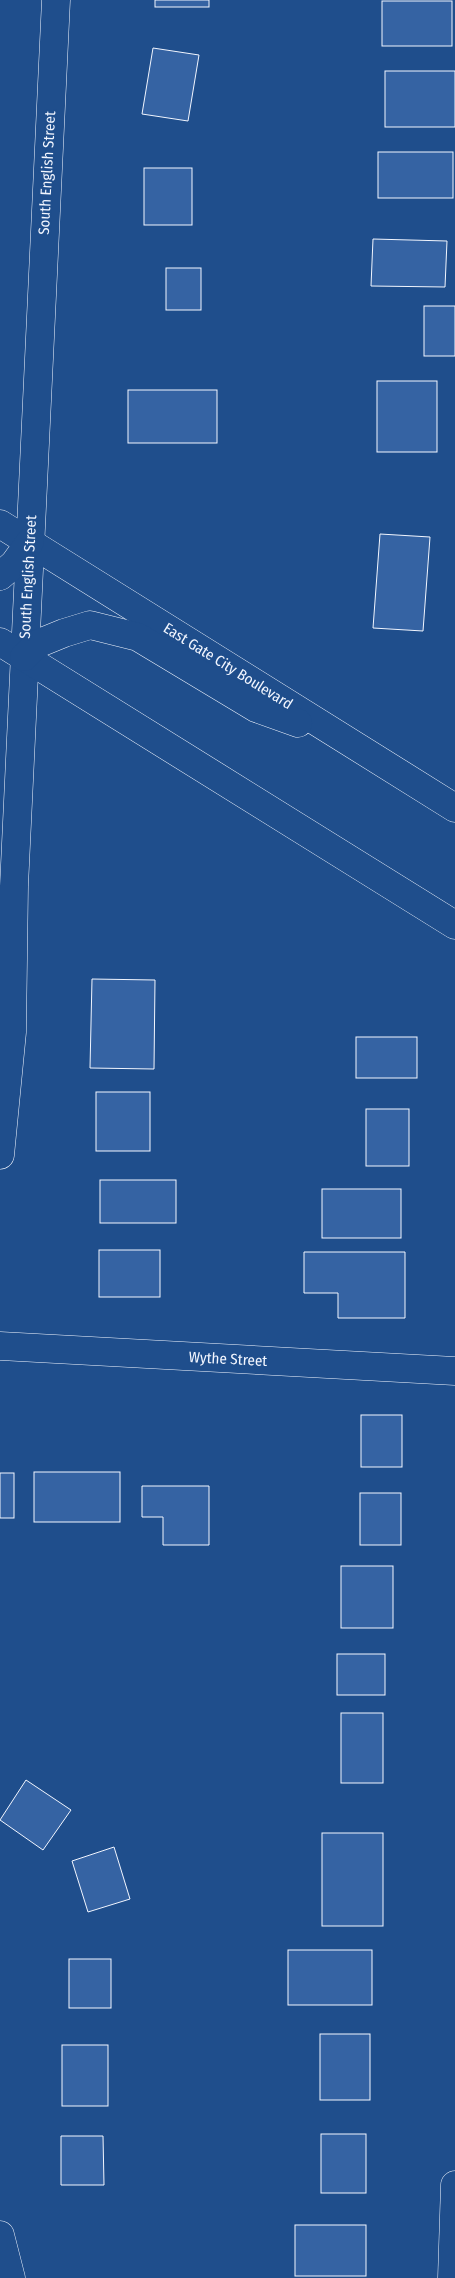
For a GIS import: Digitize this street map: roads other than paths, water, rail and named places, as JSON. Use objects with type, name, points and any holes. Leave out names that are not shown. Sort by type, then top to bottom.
[{"type":"street","name":"South English Street","points":[[0,1155],[12,1032],[14,886],[56,0]]},
{"type":"street","name":"East Gate City Boulevard","points":[[0,524],[455,808]]},
{"type":"street","points":[[0,576],[14,564],[30,542]]},
{"type":"street","points":[[24,657],[37,644],[64,633],[90,626],[138,637],[256,708],[341,737]]},
{"type":"street","points":[[0,642],[455,925]]},
{"type":"street","name":"Wythe Street","points":[[0,1346],[455,1371]]},
{"type":"street","points":[[452,2278],[455,2185]]},
{"type":"street","points":[[0,2235],[10,2278]]}]
